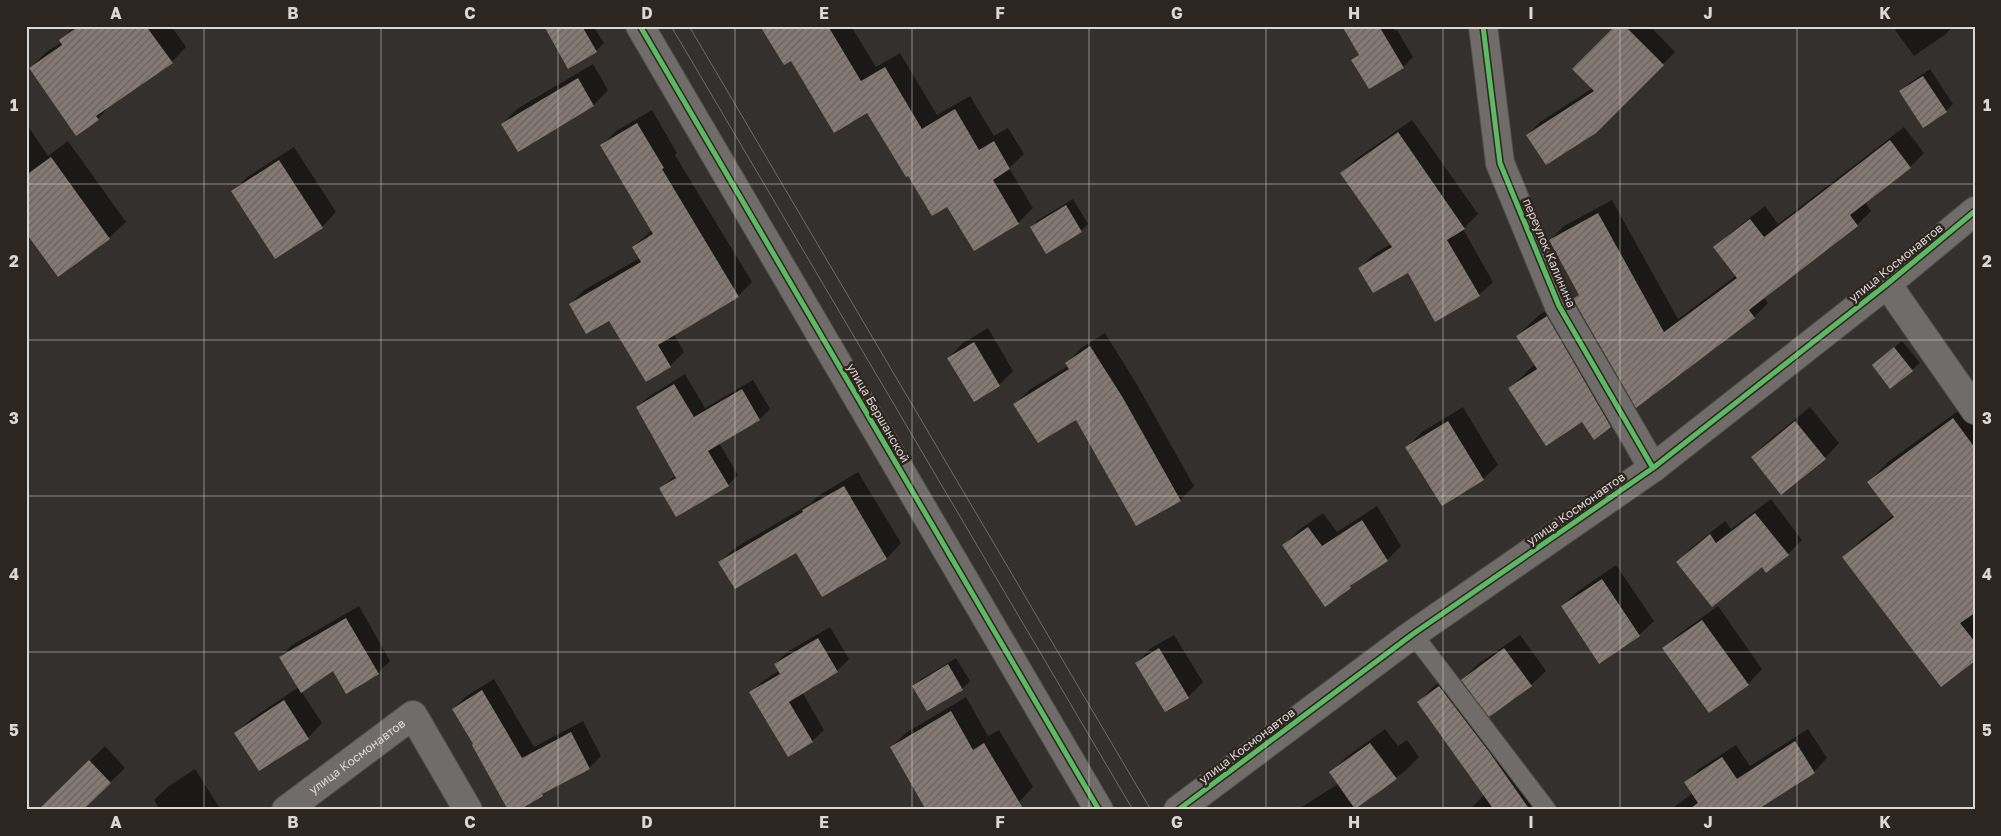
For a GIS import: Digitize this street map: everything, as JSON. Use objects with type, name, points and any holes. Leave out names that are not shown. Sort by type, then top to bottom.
[{"type":"street","name":"улица Бершанской","points":[[640,26],[1099,810]]},
{"type":"street","name":"переулок Калинина","points":[[1483,26],[1500,163],[1558,306],[1653,468]]},
{"type":"street","name":"улица Космонавтов","points":[[1178,810],[1414,634],[1653,468],[1887,284],[1975,211]]},
{"type":"street","points":[[1887,284],[1975,410]]},
{"type":"street","name":"улица Космонавтов","points":[[286,810],[413,715],[468,810]]},
{"type":"lane","points":[[1414,634],[1546,810]]},
{"type":"building","points":[[79,26],[146,26],[173,63],[96,116],[99,120],[76,136],[29,68],[62,45],[59,40]]},
{"type":"building","points":[[544,26],[582,26],[597,52],[568,69]]},
{"type":"building","points":[[760,26],[828,26],[861,81],[885,67],[922,129],[955,109],[979,150],[994,141],[1010,169],[993,180],[1019,224],[974,251],[947,207],[932,216],[867,113],[834,133],[791,61],[784,65]]},
{"type":"building","points":[[1342,26],[1379,26],[1404,68],[1369,89],[1351,60],[1359,55]]},
{"type":"building","points":[[1615,26],[1625,26],[1664,65],[1596,133],[1546,165],[1526,135],[1594,91],[1572,69]]},
{"type":"building","points":[[1923,76],[1947,112],[1923,128],[1899,91]]},
{"type":"building","points":[[578,78],[594,106],[518,152],[501,124]]},
{"type":"building","points":[[637,123],[664,168],[662,169],[739,297],[658,345],[671,367],[646,382],[609,321],[586,334],[569,304],[641,262],[632,247],[653,234],[600,145]]},
{"type":"building","points":[[1398,132],[1465,229],[1447,240],[1480,296],[1435,322],[1408,273],[1373,293],[1358,268],[1392,247],[1340,173]]},
{"type":"building","points":[[1890,140],[1911,168],[1850,215],[1858,226],[1749,310],[1755,318],[1636,408],[1573,299],[1579,295],[1549,240],[1598,213],[1664,332],[1737,278],[1713,247],[1750,219],[1764,237]]},
{"type":"building","points":[[51,157],[110,239],[58,277],[26,233],[26,175]]},
{"type":"building","points":[[279,160],[323,228],[275,259],[231,191]]},
{"type":"building","points":[[1066,205],[1082,232],[1046,254],[1030,227]]},
{"type":"building","points":[[1547,316],[1611,427],[1594,440],[1582,422],[1546,446],[1508,388],[1537,369],[1516,336]]},
{"type":"building","points":[[974,342],[1000,386],[974,402],[947,358]]},
{"type":"building","points":[[1090,346],[1123,398],[1181,501],[1136,526],[1076,420],[1038,443],[1013,404],[1069,369],[1065,363]]},
{"type":"building","points":[[1894,347],[1913,371],[1890,389],[1872,365]]},
{"type":"building","points":[[674,384],[694,417],[742,389],[760,420],[708,451],[729,486],[676,517],[659,488],[676,478],[636,407]]},
{"type":"building","points":[[1953,418],[1975,448],[1975,613],[1960,623],[1975,642],[1975,661],[1941,687],[1842,557],[1894,517],[1867,482]]},
{"type":"building","points":[[1448,421],[1484,480],[1442,506],[1405,447]]},
{"type":"building","points":[[1795,421],[1826,459],[1781,495],[1751,457]]},
{"type":"building","points":[[844,486],[887,559],[822,597],[796,553],[735,589],[718,562]]},
{"type":"building","points":[[1755,513],[1789,555],[1766,573],[1762,567],[1712,607],[1676,562],[1710,534],[1716,543]]},
{"type":"building","points":[[1362,520],[1388,561],[1350,586],[1351,588],[1325,607],[1282,545],[1308,527],[1322,546]]},
{"type":"building","points":[[1602,579],[1640,636],[1599,664],[1561,606]]},
{"type":"building","points":[[346,618],[379,674],[346,694],[333,671],[301,693],[279,657]]},
{"type":"building","points":[[1702,620],[1749,685],[1709,713],[1662,648]]},
{"type":"building","points":[[818,638],[838,672],[789,702],[813,742],[788,757],[749,692],[780,674],[774,664]]},
{"type":"building","points":[[1159,648],[1189,698],[1165,712],[1135,663]]},
{"type":"building","points":[[1504,648],[1532,686],[1489,717],[1461,680]]},
{"type":"building","points":[[948,664],[963,690],[927,711],[912,686]]},
{"type":"building","points":[[1439,686],[1530,810],[1494,810],[1417,702]]},
{"type":"building","points":[[482,690],[522,758],[571,732],[590,769],[542,794],[543,796],[519,810],[508,810],[452,709]]},
{"type":"building","points":[[284,700],[309,739],[259,771],[234,733]]},
{"type":"building","points":[[951,711],[973,750],[984,743],[1024,810],[926,810],[890,747]]},
{"type":"building","points":[[1795,741],[1815,773],[1757,810],[1688,810],[1698,803],[1684,782],[1722,757],[1737,779]]},
{"type":"building","points":[[1370,743],[1397,779],[1355,809],[1329,772]]},
{"type":"building","points":[[89,760],[111,783],[83,810],[38,810]]},
{"type":"tram line","points":[[671,26],[1133,810]]},
{"type":"tram line","points":[[689,26],[1151,810]]},
{"type":"cycle path","points":[[640,26],[1099,810]]},
{"type":"cycle path","points":[[1483,26],[1500,163],[1559,306],[1653,468]]},
{"type":"cycle path","points":[[1178,810],[1413,634],[1653,468],[1887,284],[1975,211]]}]
